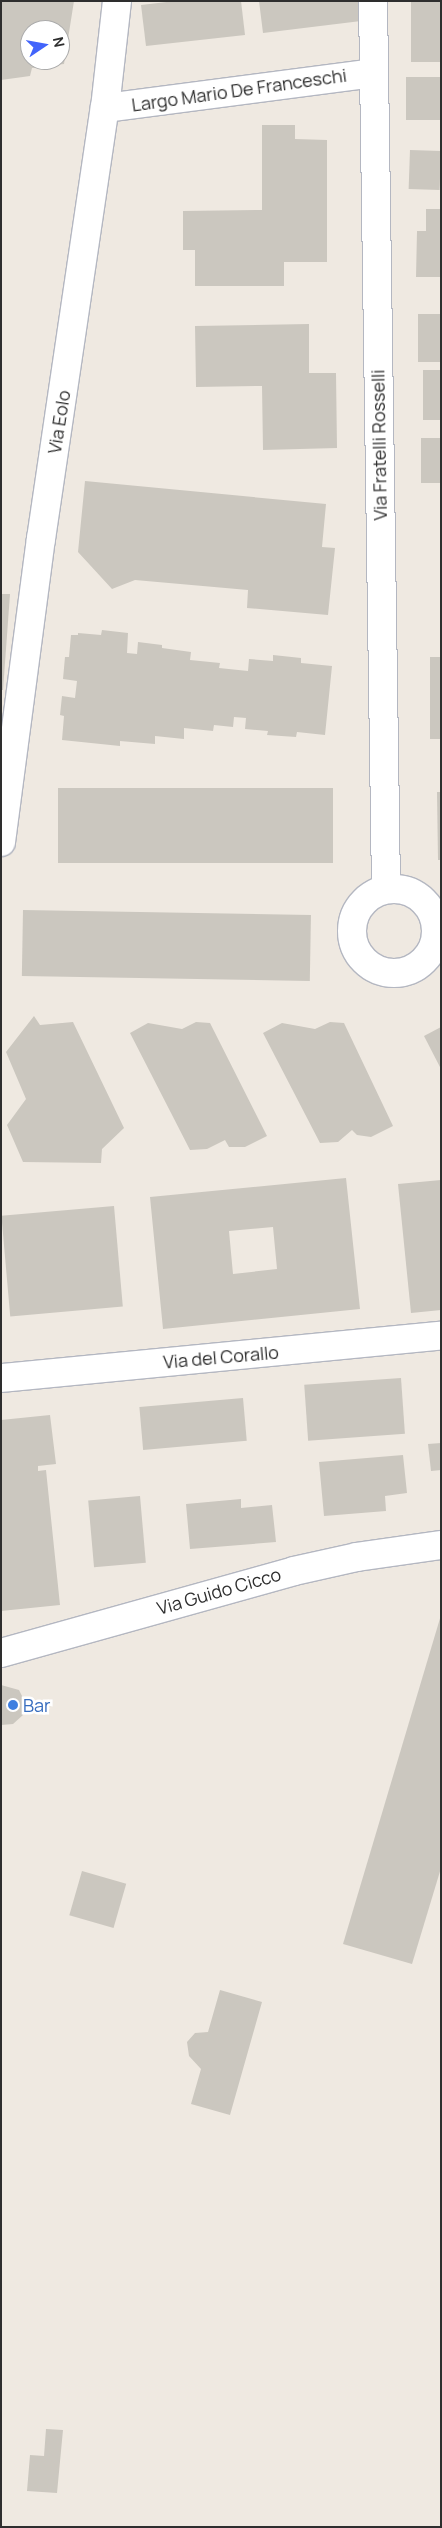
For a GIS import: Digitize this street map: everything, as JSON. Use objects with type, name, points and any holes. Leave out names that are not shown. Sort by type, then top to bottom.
[{"type":"street","name":"Via Eolo","points":[[1,842],[41,539],[105,108],[117,1]]},
{"type":"street","name":"Via Fratelli Rosselli","points":[[373,1],[386,889]]},
{"type":"street","name":"Largo Mario De Franceschi","points":[[105,108],[373,73]]},
{"type":"street","name":"Via del Corallo","points":[[1,1378],[441,1336]]},
{"type":"street","name":"Via Guido Cicco","points":[[1,1653],[294,1570],[357,1557],[441,1544]]},
{"type":"building","points":[[1,1],[74,1],[70,26],[70,20],[20,20],[20,70],[32,70],[30,76],[1,80]]},
{"type":"building","points":[[175,1],[241,1],[245,35],[146,46],[141,5]]},
{"type":"building","points":[[259,1],[358,1],[361,21],[263,33]]},
{"type":"building","points":[[411,1],[441,1],[441,62],[411,62]]},
{"type":"building","points":[[406,77],[441,77],[441,120],[406,120]]},
{"type":"building","points":[[262,125],[295,125],[295,139],[327,140],[327,262],[284,262],[284,286],[195,286],[195,250],[183,250],[183,211],[262,210]]},
{"type":"building","points":[[410,150],[441,151],[440,190],[409,189]]},
{"type":"building","points":[[426,209],[441,209],[441,277],[416,277],[417,231],[426,231]]},
{"type":"building","points":[[418,314],[441,314],[441,362],[418,362]]},
{"type":"building","points":[[309,324],[309,373],[336,373],[337,448],[263,450],[262,386],[196,387],[195,326]]},
{"type":"building","points":[[423,370],[441,370],[441,420],[423,420]]},
{"type":"building","points":[[421,438],[441,438],[441,483],[421,483]]},
{"type":"building","points":[[85,481],[326,504],[322,547],[335,548],[328,615],[247,608],[248,590],[135,580],[112,589],[78,552]]},
{"type":"building","points":[[1,594],[10,594],[3,690],[1,690]]},
{"type":"building","points":[[102,630],[128,633],[127,653],[137,654],[138,642],[162,645],[162,648],[191,652],[190,660],[220,663],[219,668],[248,671],[249,659],[273,661],[273,655],[301,658],[301,663],[332,666],[325,735],[297,732],[296,737],[267,735],[268,731],[245,729],[246,718],[234,717],[233,727],[214,725],[213,731],[184,728],[184,739],[155,736],[155,744],[120,741],[120,746],[62,740],[64,716],[60,715],[62,696],[75,698],[77,681],[63,679],[65,657],[69,657],[71,635],[78,635],[78,633],[101,635]]},
{"type":"building","points":[[430,657],[441,657],[441,739],[430,739]]},
{"type":"building","points":[[58,788],[333,788],[333,863],[58,863]]},
{"type":"building","points":[[437,792],[441,792],[441,860],[438,860]]},
{"type":"building","points":[[23,910],[311,915],[310,981],[22,976]]},
{"type":"building","points":[[34,1016],[40,1025],[73,1022],[124,1128],[102,1149],[101,1163],[23,1162],[7,1125],[26,1099],[6,1052]]},
{"type":"building","points":[[196,1022],[210,1023],[267,1136],[245,1147],[229,1147],[225,1140],[207,1149],[190,1150],[130,1033],[148,1023],[182,1029]]},
{"type":"building","points":[[330,1022],[344,1023],[393,1126],[371,1137],[357,1135],[352,1130],[338,1142],[320,1143],[263,1033],[282,1023],[315,1029]]},
{"type":"building","points":[[441,1027],[441,1069],[424,1036]]},
{"type":"building","points":[[346,1178],[360,1309],[163,1329],[150,1197]],"holes":[[[273,1227],[277,1269],[233,1274],[229,1231]]]},
{"type":"building","points":[[441,1180],[441,1310],[411,1313],[398,1184]]},
{"type":"building","points":[[114,1206],[123,1307],[10,1316],[1,1216]]},
{"type":"building","points":[[401,1378],[405,1434],[308,1441],[304,1385]]},
{"type":"building","points":[[243,1398],[247,1441],[143,1450],[139,1407]]},
{"type":"building","points":[[50,1415],[56,1464],[38,1466],[38,1471],[46,1470],[60,1605],[1,1611],[1,1420]]},
{"type":"building","points":[[441,1443],[441,1470],[431,1471],[428,1444]]},
{"type":"building","points":[[403,1455],[407,1493],[385,1496],[386,1511],[324,1516],[319,1462]]},
{"type":"building","points":[[140,1496],[146,1563],[94,1567],[88,1501]]},
{"type":"building","points":[[241,1499],[241,1508],[272,1505],[276,1542],[190,1549],[186,1504]]},
{"type":"building","points":[[441,1615],[441,1868],[412,1964],[343,1944]]},
{"type":"building","name":"Bar","points":[[1,1685],[19,1690],[25,1702],[23,1715],[13,1724],[1,1725]]},
{"type":"building","points":[[82,1871],[126,1884],[114,1928],[69,1915]]},
{"type":"building","points":[[220,1990],[262,2002],[230,2115],[191,2104],[201,2069],[189,2056],[187,2042],[195,2033],[208,2032]]},
{"type":"building","points":[[46,2429],[63,2430],[57,2493],[27,2491],[30,2455],[44,2456]]},
{"type":"place","name":"Bar","points":[[13,1705]]}]
